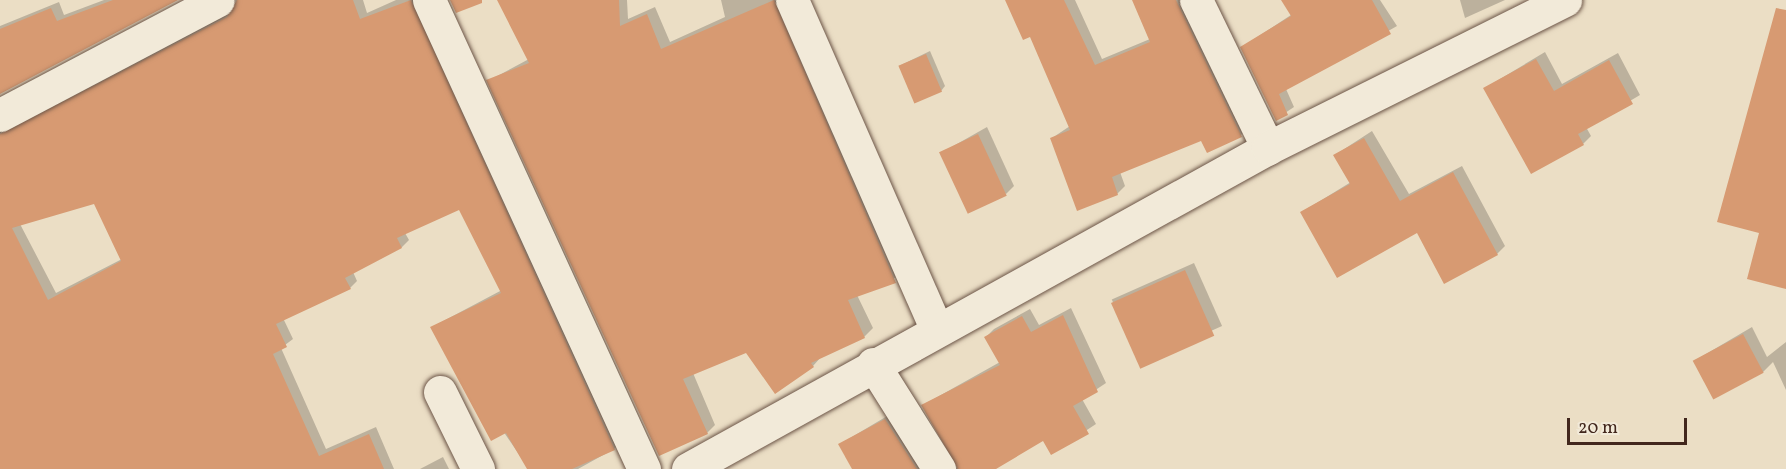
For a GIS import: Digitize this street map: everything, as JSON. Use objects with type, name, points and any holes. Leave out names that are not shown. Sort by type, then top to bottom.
[{"type":"street","points":[[0,115],[218,0]]},
{"type":"street","points":[[429,0],[644,469]]},
{"type":"street","points":[[792,0],[936,328]]},
{"type":"street","points":[[1196,0],[1268,148]]},
{"type":"street","points":[[687,469],[936,328],[1268,148],[1565,0]]},
{"type":"street","points":[[873,364],[939,469]]},
{"type":"street","points":[[440,392],[478,469]]},
{"type":"building","points":[[113,0],[178,0],[0,94],[0,29],[51,8],[57,21]]},
{"type":"building","points":[[237,0],[353,0],[360,19],[411,0],[615,450],[572,469],[527,469],[506,433],[491,441],[430,327],[501,293],[459,210],[397,238],[402,248],[345,278],[351,289],[276,324],[287,347],[273,354],[319,456],[369,434],[384,469],[0,469],[0,134],[227,17]],"holes":[[[94,204],[121,261],[48,300],[12,228]]]},
{"type":"building","points":[[450,0],[482,0],[482,3],[456,13]]},
{"type":"building","points":[[497,0],[619,0],[620,26],[647,14],[661,49],[774,0],[896,283],[848,300],[865,338],[811,363],[814,367],[775,394],[746,353],[683,379],[708,434],[659,456],[486,80],[529,63]]},
{"type":"building","points":[[1005,0],[1064,0],[1095,65],[1150,42],[1132,0],[1176,0],[1242,137],[1207,153],[1201,141],[1112,177],[1118,195],[1077,211],[1050,138],[1070,130],[1030,37],[1023,40]]},
{"type":"building","points":[[1281,0],[1372,0],[1391,34],[1279,94],[1288,115],[1276,121],[1240,47],[1291,16]]},
{"type":"building","points":[[1776,8],[1786,10],[1786,289],[1747,279],[1759,233],[1717,222]]},
{"type":"building","points":[[926,54],[942,92],[914,103],[898,66]]},
{"type":"building","points":[[1536,59],[1554,91],[1609,60],[1633,104],[1578,134],[1584,145],[1531,174],[1483,88]]},
{"type":"building","points":[[978,134],[1007,196],[968,214],[939,152]]},
{"type":"building","points":[[1364,138],[1400,201],[1453,172],[1498,255],[1444,284],[1417,233],[1337,278],[1300,212],[1350,184],[1333,155]]},
{"type":"building","points":[[1185,270],[1214,336],[1140,369],[1111,303]]},
{"type":"building","points":[[1063,315],[1098,392],[1073,406],[1089,434],[1051,455],[1043,441],[996,469],[958,469],[921,405],[1000,365],[984,337],[1022,316],[1031,332]]},
{"type":"building","points":[[1743,334],[1764,373],[1713,400],[1693,361]]},
{"type":"building","points":[[885,419],[917,469],[852,469],[838,444]]}]
